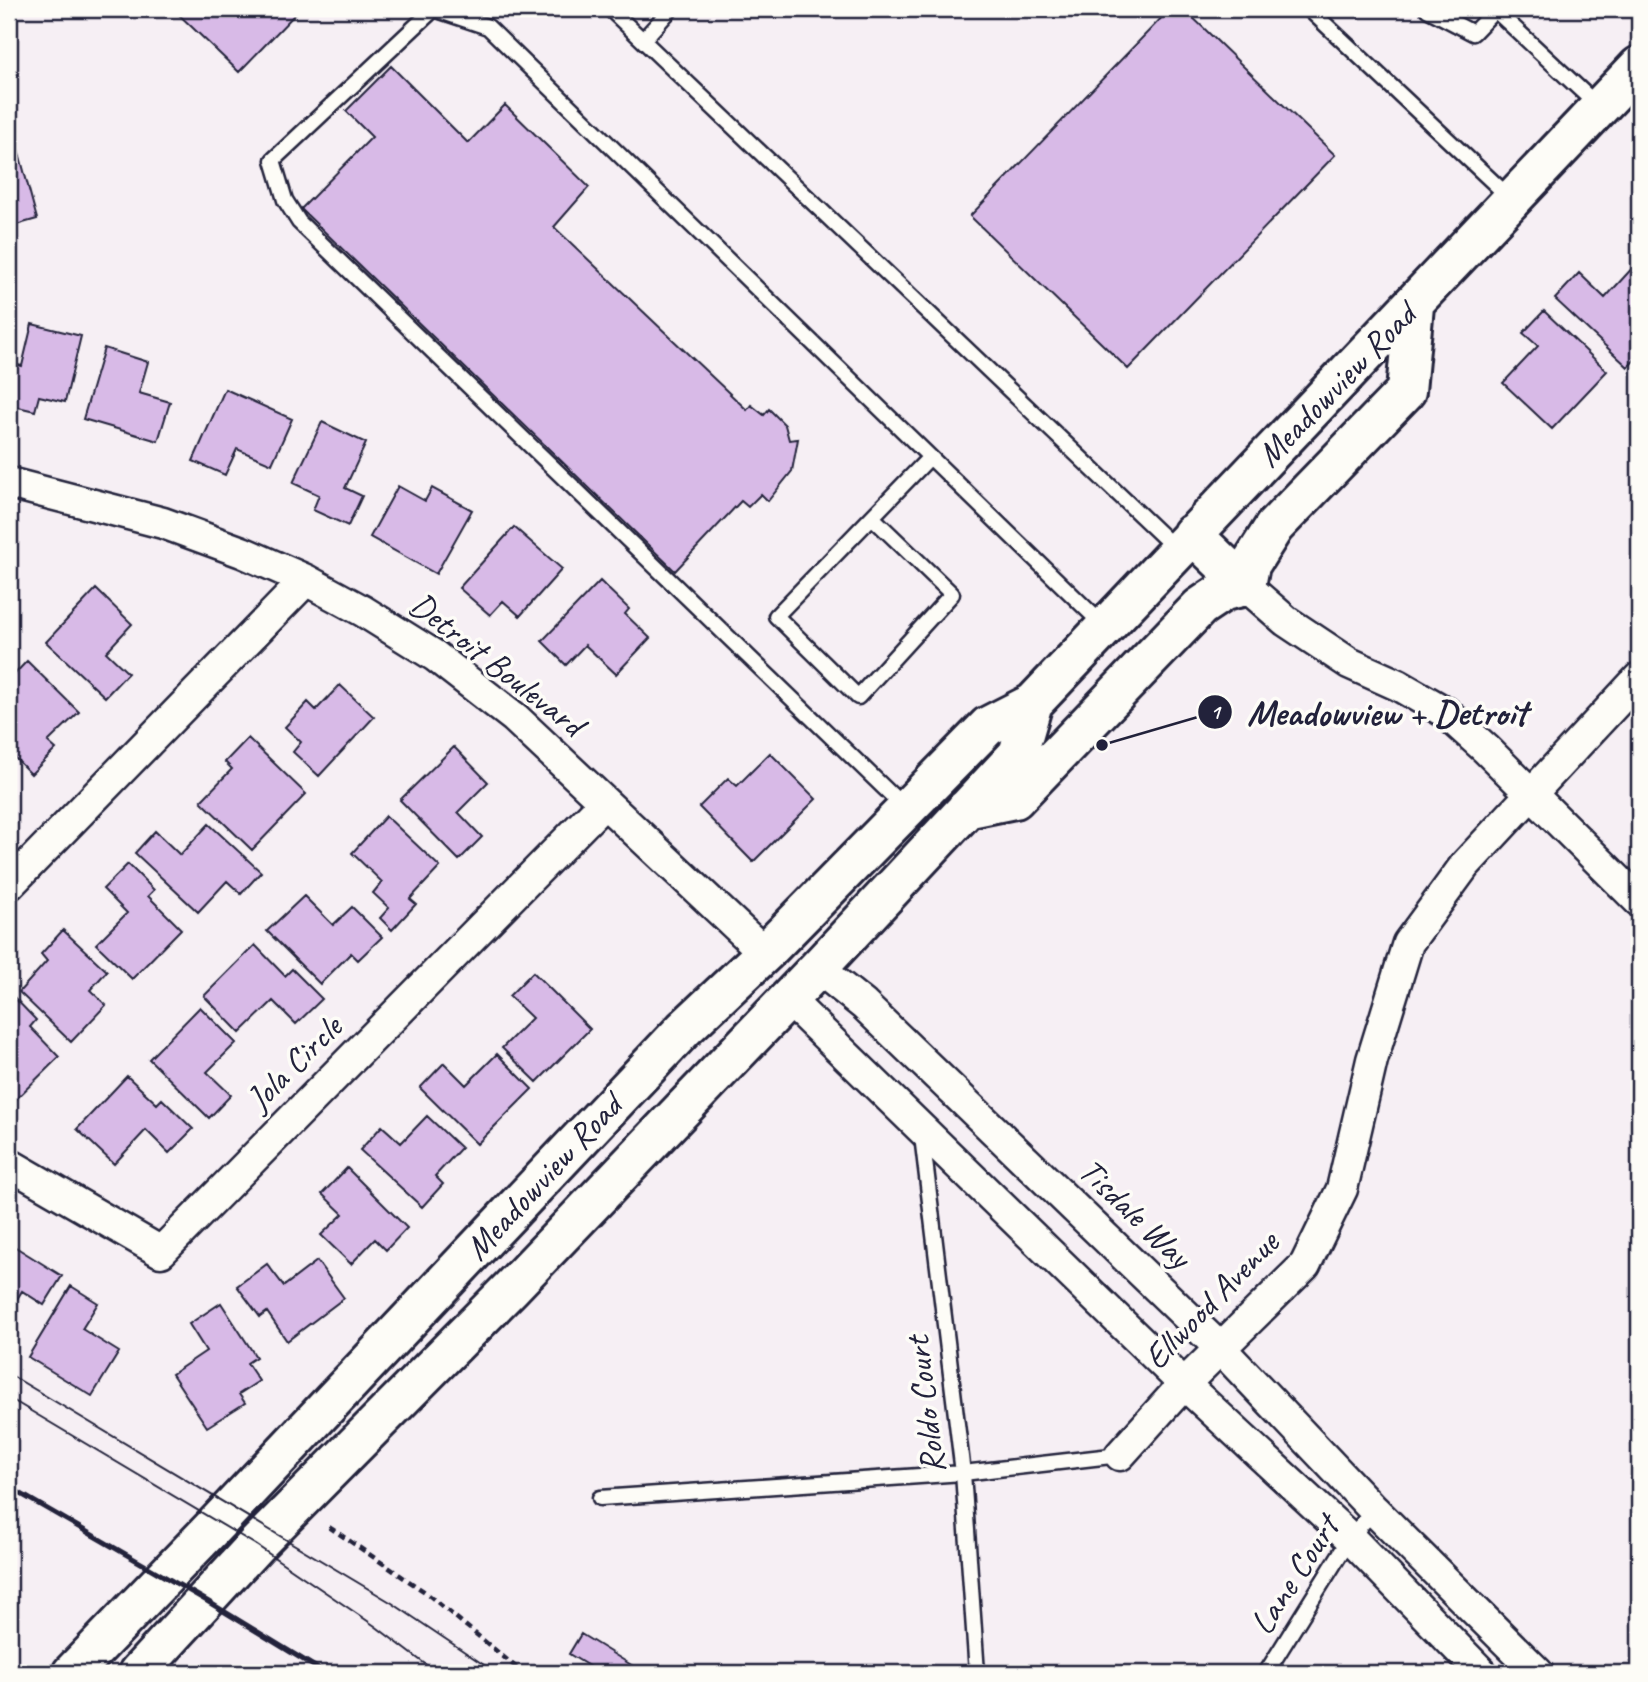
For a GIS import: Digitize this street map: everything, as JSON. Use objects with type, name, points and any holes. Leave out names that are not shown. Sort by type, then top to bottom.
[{"type":"main road","name":"Meadowview Road","points":[[72,1673],[684,1029],[765,953],[988,726],[1033,703],[1639,66]]},
{"type":"main road","points":[[1246,586],[1250,565],[1274,527],[1406,391],[1413,306]]},
{"type":"main road","points":[[1185,542],[1246,586]]},
{"type":"main road","points":[[966,809],[1015,799],[1200,607],[1224,591],[1246,586]]},
{"type":"main road","name":"Meadowview Road","points":[[138,1673],[256,1545],[511,1288],[788,999],[1018,754],[1033,703]]},
{"type":"main road","points":[[765,953],[817,968]]},
{"type":"main road","points":[[765,953],[788,999]]},
{"type":"street","name":"Detroit Boulevard","points":[[9,483],[163,523],[242,552],[306,580],[363,611],[435,656],[514,718],[765,953]]},
{"type":"street","points":[[9,885],[306,580]]},
{"type":"street","points":[[1246,586],[1286,621],[1349,663],[1398,685],[1445,712],[1639,901]]},
{"type":"street","name":"Ellwood Avenue","points":[[1120,1455],[1184,1384],[1305,1265],[1342,1189],[1372,1060],[1408,943],[1465,865],[1639,678]]},
{"type":"street","name":"Jola Circle","points":[[9,1164],[161,1251],[604,803]]},
{"type":"street","name":"Tisdale Way","points":[[817,968],[864,1005],[1221,1349],[1374,1510],[1538,1673]]},
{"type":"street","points":[[788,999],[1184,1384],[1350,1538],[1482,1673]]},
{"type":"lane","points":[[905,808],[299,222],[285,200],[273,160],[434,9],[488,27],[1105,627]]},
{"type":"lane","points":[[610,9],[1185,542]]},
{"type":"lane","points":[[643,40],[671,9]]},
{"type":"lane","points":[[1309,9],[1512,200]]},
{"type":"lane","points":[[1427,9],[1473,33],[1496,9],[1600,108]]},
{"type":"lane","points":[[872,517],[952,594],[858,697],[776,617],[872,517],[930,457]]},
{"type":"lane","name":"Roldo Court","points":[[922,1131],[963,1473],[977,1673]]},
{"type":"lane","name":"Ellwood Avenue","points":[[600,1498],[963,1473],[1120,1455]]},
{"type":"lane","name":"Lane Court","points":[[1266,1673],[1350,1538],[1374,1510]]},
{"type":"path","points":[[329,1527],[425,1592],[523,1673]]},
{"type":"building","points":[[173,9],[300,9],[239,72]]},
{"type":"building","points":[[1170,9],[1184,9],[1335,155],[1128,369],[970,216]]},
{"type":"building","points":[[391,66],[468,143],[505,105],[589,187],[554,227],[747,410],[751,405],[764,415],[769,409],[785,425],[789,440],[798,439],[792,471],[768,501],[761,494],[748,507],[741,501],[675,571],[301,209],[372,137],[346,111]]},
{"type":"building","points":[[9,106],[18,129],[9,133]]},
{"type":"building","points":[[18,149],[37,219],[9,227],[9,152]]},
{"type":"building","points":[[1636,264],[1639,267],[1639,355],[1628,367],[1555,299],[1579,273],[1605,298]]},
{"type":"building","points":[[1544,311],[1607,371],[1552,429],[1503,383],[1538,346],[1523,333]]},
{"type":"building","points":[[32,324],[81,336],[65,402],[39,396],[35,411],[9,405],[9,363],[22,366]]},
{"type":"building","points":[[104,348],[148,362],[139,393],[170,402],[158,441],[83,419]]},
{"type":"building","points":[[225,389],[292,419],[272,464],[237,449],[225,475],[193,461]]},
{"type":"building","points":[[322,422],[366,443],[345,488],[362,496],[348,526],[313,510],[319,495],[293,483]]},
{"type":"building","points":[[398,486],[425,501],[432,488],[472,510],[436,574],[370,537]]},
{"type":"building","points":[[514,527],[562,569],[520,616],[503,601],[490,615],[459,588]]},
{"type":"building","points":[[600,581],[629,609],[625,614],[650,638],[616,674],[585,645],[566,665],[542,641]]},
{"type":"building","points":[[96,589],[132,624],[106,652],[128,673],[105,697],[46,642]]},
{"type":"building","points":[[27,661],[79,712],[48,742],[56,749],[31,774],[9,752],[9,680]]},
{"type":"building","points":[[340,685],[374,717],[319,776],[293,752],[301,742],[285,727],[308,702],[316,710]]},
{"type":"building","points":[[248,738],[306,794],[252,850],[201,801],[232,769],[225,762]]},
{"type":"building","points":[[454,747],[488,782],[458,812],[482,837],[459,860],[400,800]]},
{"type":"building","points":[[770,753],[816,799],[753,862],[699,807],[728,778],[737,786]]},
{"type":"building","points":[[386,816],[440,867],[410,899],[416,904],[392,930],[380,918],[389,908],[373,893],[382,882],[352,853]]},
{"type":"building","points":[[209,824],[261,872],[241,894],[227,881],[198,912],[135,853],[155,831],[180,855]]},
{"type":"building","points":[[128,864],[154,890],[148,896],[181,929],[132,979],[96,944],[127,913],[103,889]]},
{"type":"building","points":[[304,896],[333,925],[352,907],[382,937],[358,960],[351,953],[320,984],[267,931]]},
{"type":"building","points":[[63,930],[107,971],[90,990],[106,1005],[71,1042],[19,992],[47,961],[41,954]]},
{"type":"building","points":[[255,945],[285,976],[292,969],[322,999],[296,1024],[273,1001],[240,1033],[204,996]]},
{"type":"building","points":[[533,972],[590,1029],[537,1082],[502,1048],[532,1018],[509,996]]},
{"type":"building","points":[[9,992],[36,1020],[30,1027],[59,1057],[9,1106]]},
{"type":"building","points":[[200,1007],[236,1043],[207,1072],[231,1095],[209,1118],[149,1059]]},
{"type":"building","points":[[497,1054],[532,1089],[477,1144],[420,1088],[444,1063],[466,1085]]},
{"type":"building","points":[[127,1076],[157,1104],[162,1099],[193,1129],[169,1153],[146,1130],[114,1164],[77,1129]]},
{"type":"building","points":[[427,1116],[461,1148],[435,1176],[443,1184],[422,1207],[360,1150],[382,1126],[401,1143]]},
{"type":"building","points":[[347,1168],[407,1228],[386,1250],[375,1239],[351,1264],[321,1235],[343,1214],[322,1194]]},
{"type":"building","points":[[9,1243],[62,1276],[44,1305],[22,1291],[9,1312]]},
{"type":"building","points":[[317,1261],[344,1298],[287,1341],[267,1312],[260,1317],[237,1286],[267,1264],[284,1286]]},
{"type":"building","points":[[71,1286],[98,1303],[82,1329],[119,1352],[92,1396],[28,1357]]},
{"type":"building","points":[[221,1303],[256,1357],[247,1363],[259,1381],[239,1394],[245,1403],[207,1427],[172,1374],[206,1351],[189,1324]]},
{"type":"building","points":[[581,1634],[633,1666],[629,1673],[600,1673],[569,1654]]},
{"type":"tram line","points":[[9,1374],[392,1603],[496,1673]]},
{"type":"tram line","points":[[9,1398],[256,1545],[375,1626],[437,1673]]},
{"type":"railway","points":[[9,1487],[207,1601],[325,1673]]},
{"type":"place","name":"Meadowview + Detroit","points":[[1102,745]]}]
